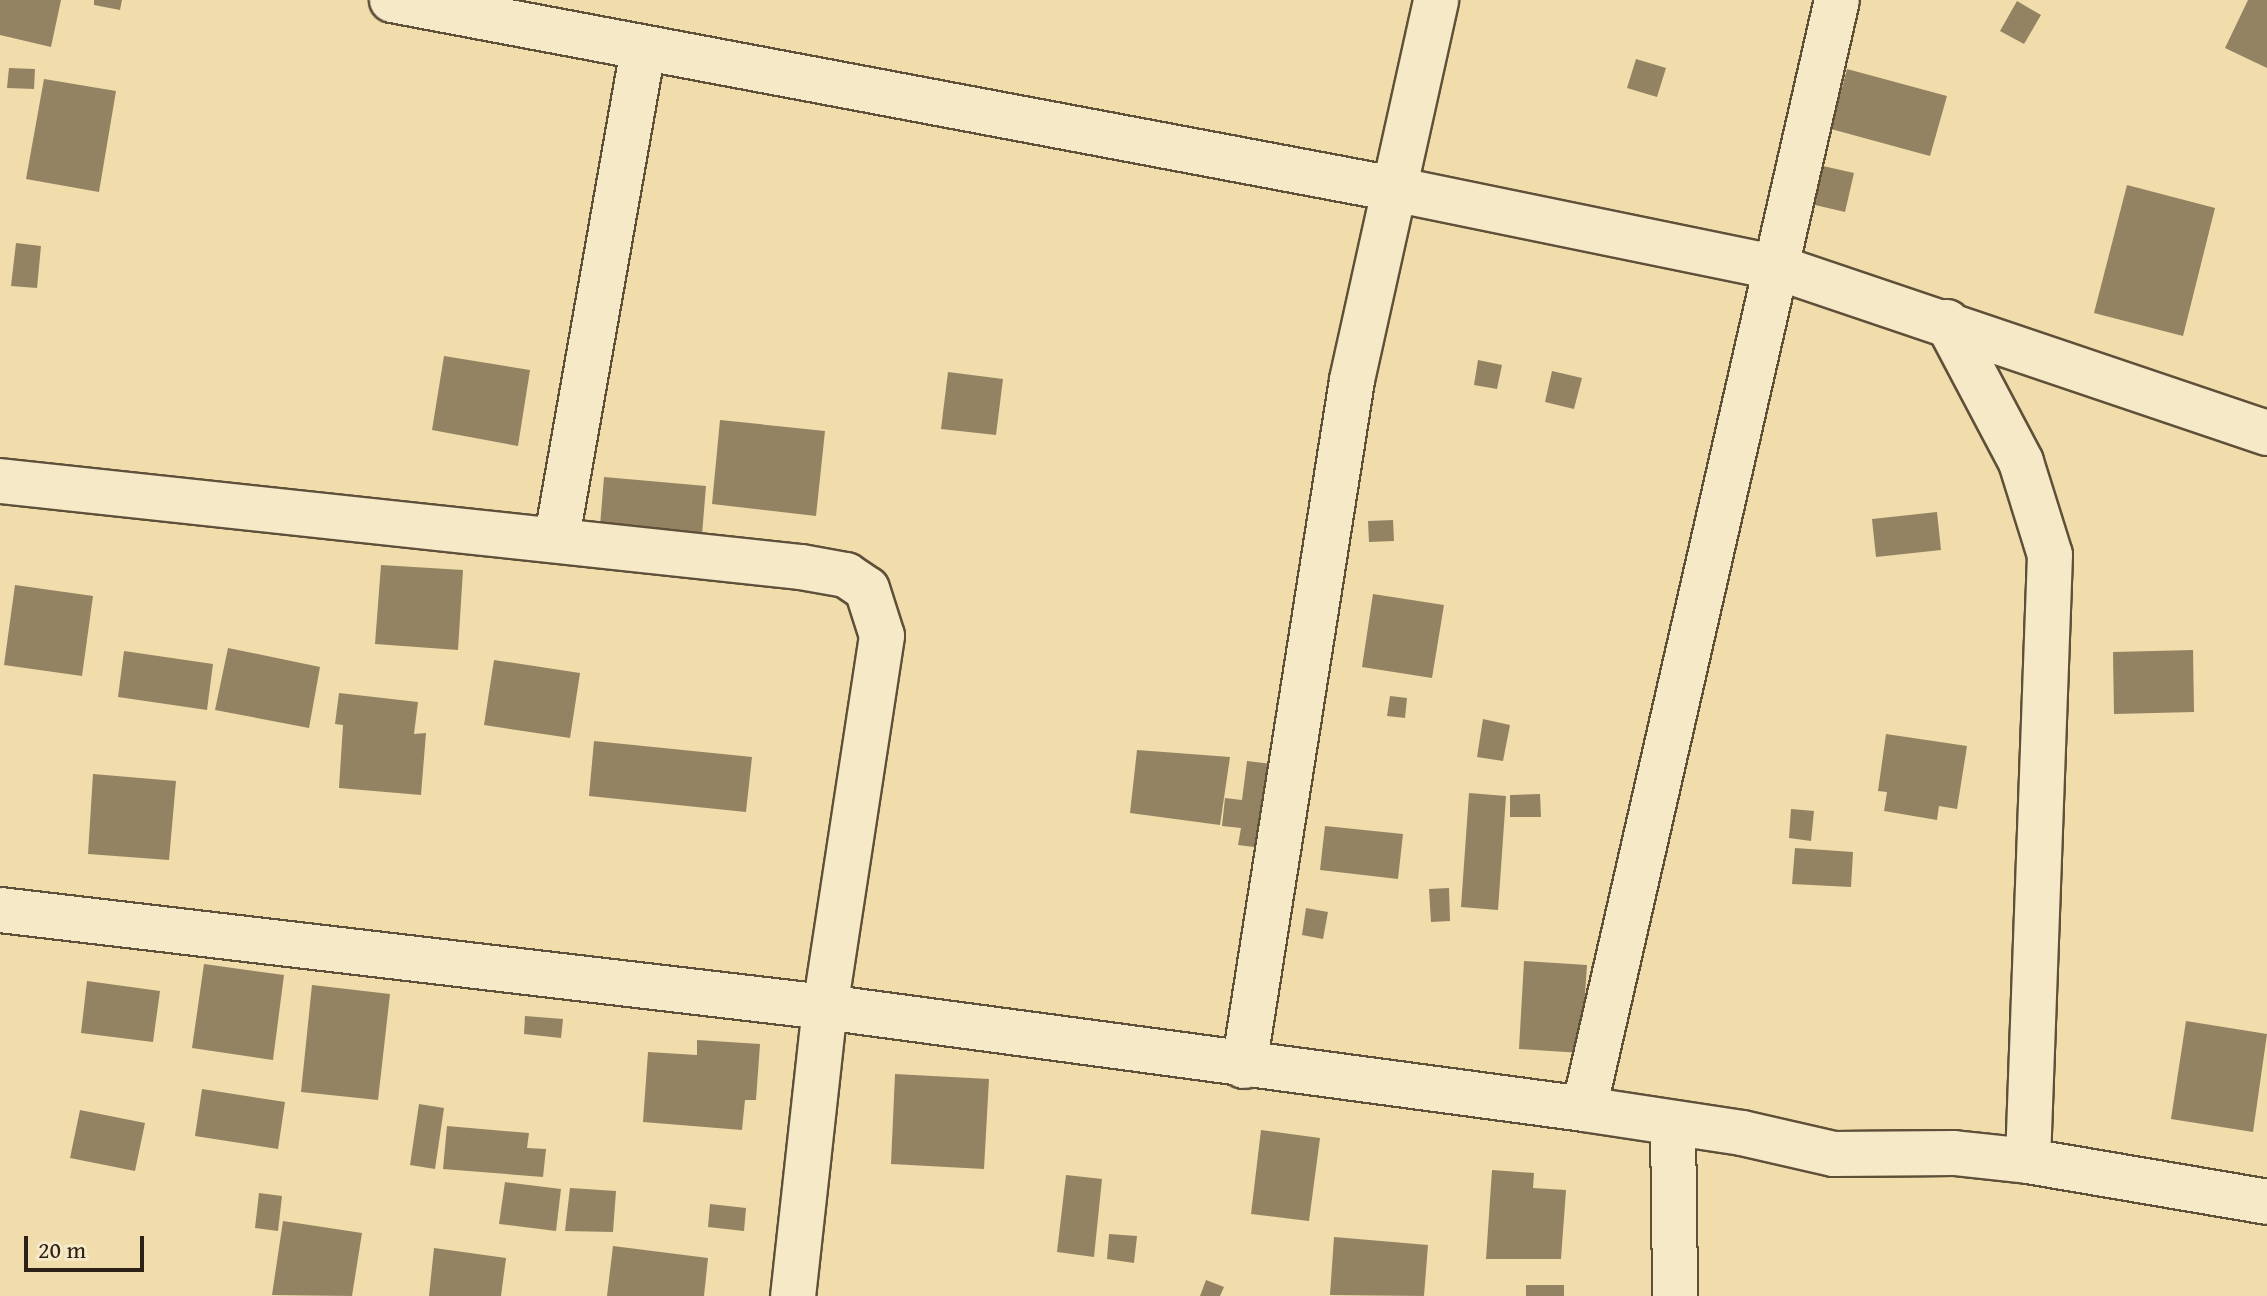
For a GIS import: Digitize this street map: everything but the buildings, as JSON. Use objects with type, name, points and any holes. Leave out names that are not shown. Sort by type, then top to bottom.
[{"type":"street","points":[[392,0],[495,10],[643,51],[1394,189],[1779,268],[1947,322],[2267,433]]},
{"type":"street","points":[[1244,1066],[1352,380],[1436,0]]},
{"type":"street","points":[[1584,1109],[1779,268],[1837,0]]},
{"type":"street","points":[[557,537],[643,51]]},
{"type":"street","points":[[1947,322],[2021,462],[2050,555],[2028,1161]]},
{"type":"street","points":[[0,481],[557,537],[801,567],[846,575],[867,589],[882,636],[825,1007],[793,1296]]},
{"type":"street","points":[[0,910],[825,1007],[1244,1066],[1584,1109],[1742,1133],[1834,1154],[1954,1153],[2028,1161],[2267,1202]]},
{"type":"street","points":[[1673,1124],[1679,1293]]}]
